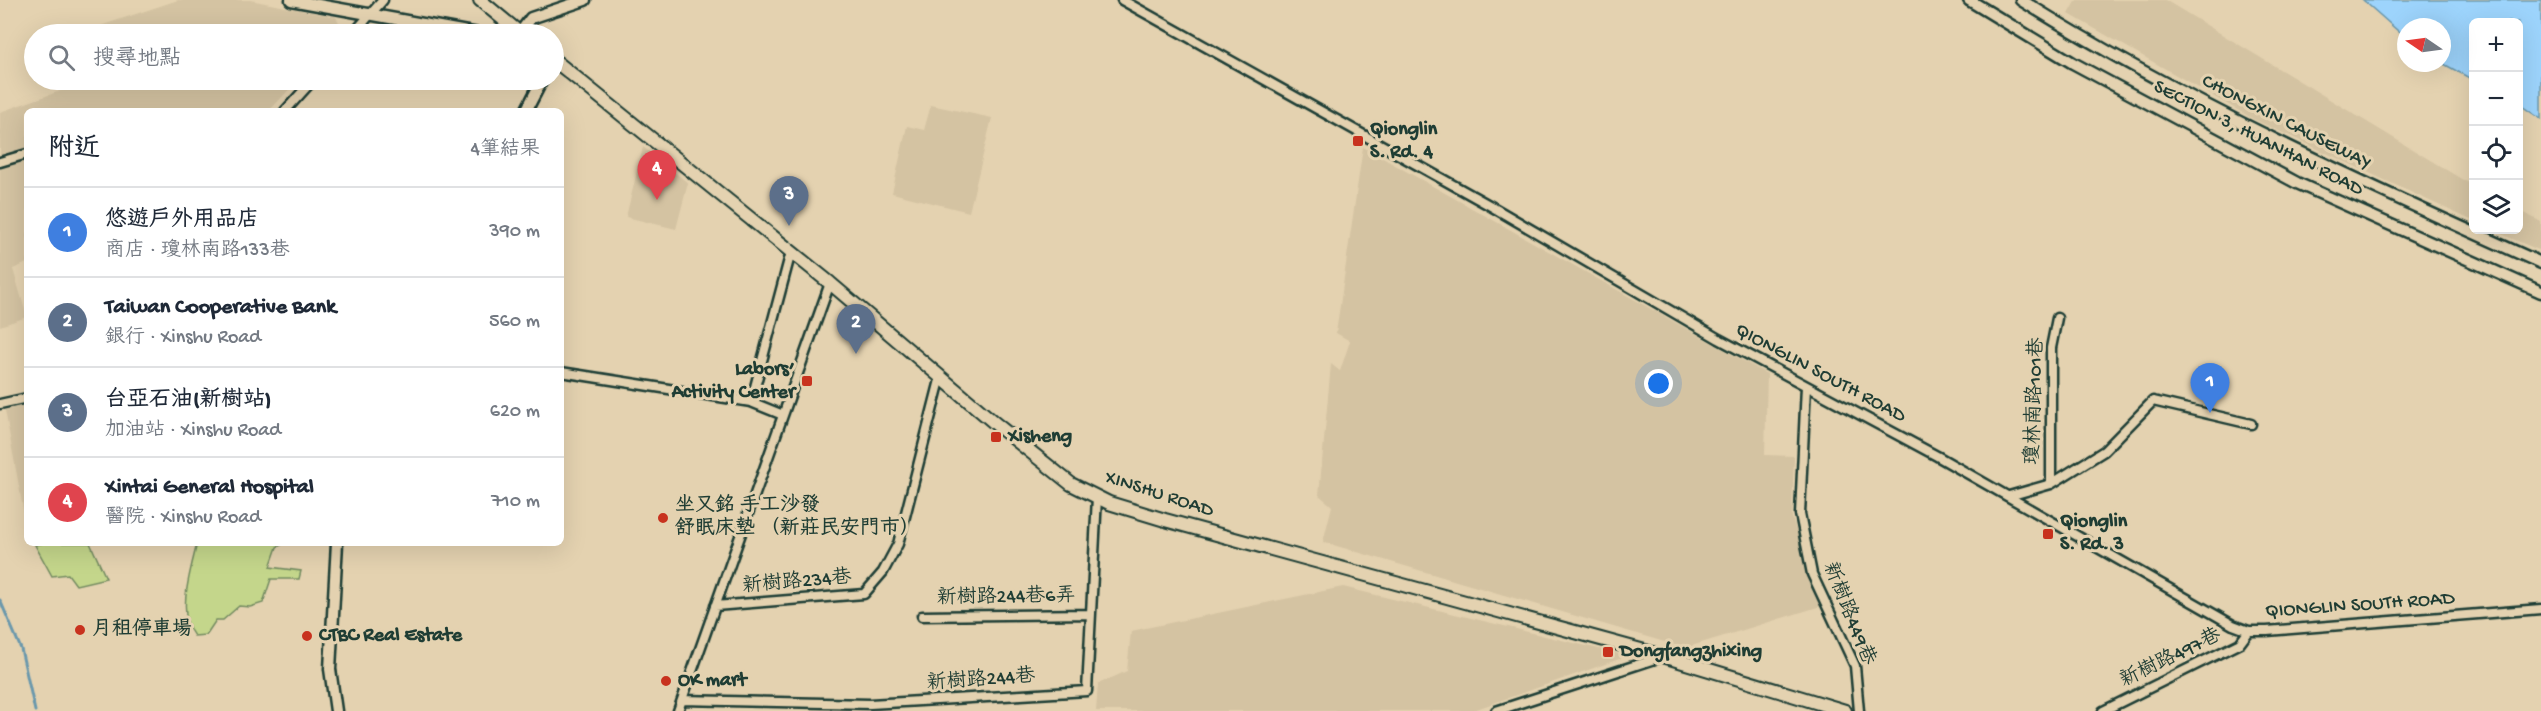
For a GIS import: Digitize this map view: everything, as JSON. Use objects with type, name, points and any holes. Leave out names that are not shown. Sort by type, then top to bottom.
[{"type":"main road","points":[[480,0],[508,24]]},
{"type":"main road","name":"XINSHU ROAD","points":[[564,69],[830,283],[997,425],[1071,484],[1109,503],[1166,520],[1663,656],[1845,711]]},
{"type":"street","points":[[291,0],[421,24]]},
{"type":"street","points":[[362,24],[383,0]]},
{"type":"street","points":[[527,24],[531,18],[585,0]]},
{"type":"street","name":"QIONGLIN SOUTH ROAD","points":[[1122,0],[1489,205],[1719,339],[2008,496],[2233,625],[2249,631],[2346,626],[2541,609]]},
{"type":"street","name":"SECTION 3, HUANHAN ROAD","points":[[1969,0],[2073,63],[2297,183],[2541,292]]},
{"type":"street","name":"CHONGXIN CAUSEWAY","points":[[2021,0],[2104,50],[2252,127],[2361,181],[2541,263]]},
{"type":"street","points":[[288,108],[304,90]]},
{"type":"street","points":[[528,108],[538,90]]},
{"type":"street","points":[[0,162],[24,155]]},
{"type":"street","points":[[751,402],[791,252]]},
{"type":"street","points":[[678,711],[830,283]]},
{"type":"street","name":"瓊林南路101巷","points":[[2051,484],[2051,348],[2057,318]]},
{"type":"street","points":[[564,372],[751,402],[783,415]]},
{"type":"street","name":"新樹路234巷","points":[[715,606],[864,594],[883,572],[898,544],[941,376]]},
{"type":"street","name":"新樹路449巷","points":[[1806,386],[1800,514],[1812,574],[1856,666],[1859,711]]},
{"type":"street","points":[[0,404],[24,399]]},
{"type":"street","points":[[2008,496],[2051,484],[2104,451],[2153,401],[2251,424]]},
{"type":"street","name":"新樹路244巷","points":[[682,700],[870,704],[1087,691],[1097,497]]},
{"type":"street","points":[[336,711],[330,669],[337,546]]},
{"type":"street","name":"新樹路244巷6弄","points":[[922,616],[1091,614]]},
{"type":"street","name":"新樹路497巷","points":[[2103,711],[2240,643],[2249,631]]},
{"type":"street","points":[[1496,711],[1663,656]]},
{"type":"shaded area","points":[[178,0],[250,0],[336,17],[340,24],[106,24]]},
{"type":"shaded area","points":[[2077,0],[2165,0],[2469,184],[2469,219],[2255,120],[2069,14]]},
{"type":"shaded area","points":[[63,90],[289,90],[272,108],[24,108],[24,264],[13,269],[24,307],[24,318],[0,326],[0,112]]},
{"type":"shaded area","points":[[931,105],[992,118],[969,212],[892,193],[907,126],[924,130]]},
{"type":"shaded area","points":[[643,147],[688,183],[676,229],[626,217]]},
{"type":"shaded area","points":[[1363,147],[1767,374],[1765,455],[1794,456],[1792,517],[1821,606],[1685,648],[1323,542],[1332,506],[1319,495],[1331,364],[1340,371],[1350,341],[1336,333]]},
{"type":"shaded area","points":[[2523,212],[2541,222],[2541,251],[2501,234],[2523,234]]},
{"type":"shaded area","points":[[24,406],[24,514],[5,410]]},
{"type":"shaded area","points":[[1343,587],[1628,656],[1471,711],[1096,711],[1098,684],[1127,671],[1131,631]]},
{"type":"green space","points":[[36,546],[91,546],[106,578],[76,585],[68,574],[52,576]]},
{"type":"green space","points":[[196,546],[279,546],[270,567],[301,571],[299,579],[271,579],[263,603],[250,607],[239,606],[223,620],[216,620],[206,635],[194,636],[186,616],[186,591]]},
{"type":"water","points":[[2363,0],[2541,0],[2541,119],[2523,107],[2523,18],[2469,18],[2469,78],[2451,68],[2451,18],[2397,18],[2397,30]]},
{"type":"waterway","points":[[0,600],[21,649],[35,711]]},
{"type":"place","name":"Qionglin S. Rd. 4","points":[[1358,141]]},
{"type":"place","name":"Xintai General Hospital","points":[[657,200]]},
{"type":"place","name":"台亞石油(新樹站)","points":[[789,226]]},
{"type":"place","name":"Taiwan Cooperative Bank","points":[[856,354]]},
{"type":"place","name":"Labors’ Activity Center","points":[[807,381]]},
{"type":"place","name":"悠遊戶外用品店","points":[[2210,413]]},
{"type":"place","name":"Xisheng","points":[[996,437]]},
{"type":"place","name":"坐又銘 手工沙發 舒眠床墊 （新莊民安門市）","points":[[663,518]]},
{"type":"place","name":"Qionglin S. Rd. 3","points":[[2048,534]]},
{"type":"place","name":"月租停車場","points":[[80,630]]},
{"type":"place","name":"CTBC Real Estate","points":[[307,636]]},
{"type":"place","name":"Dongfangzhixing","points":[[1608,652]]},
{"type":"place","name":"OK mart","points":[[666,681]]}]
